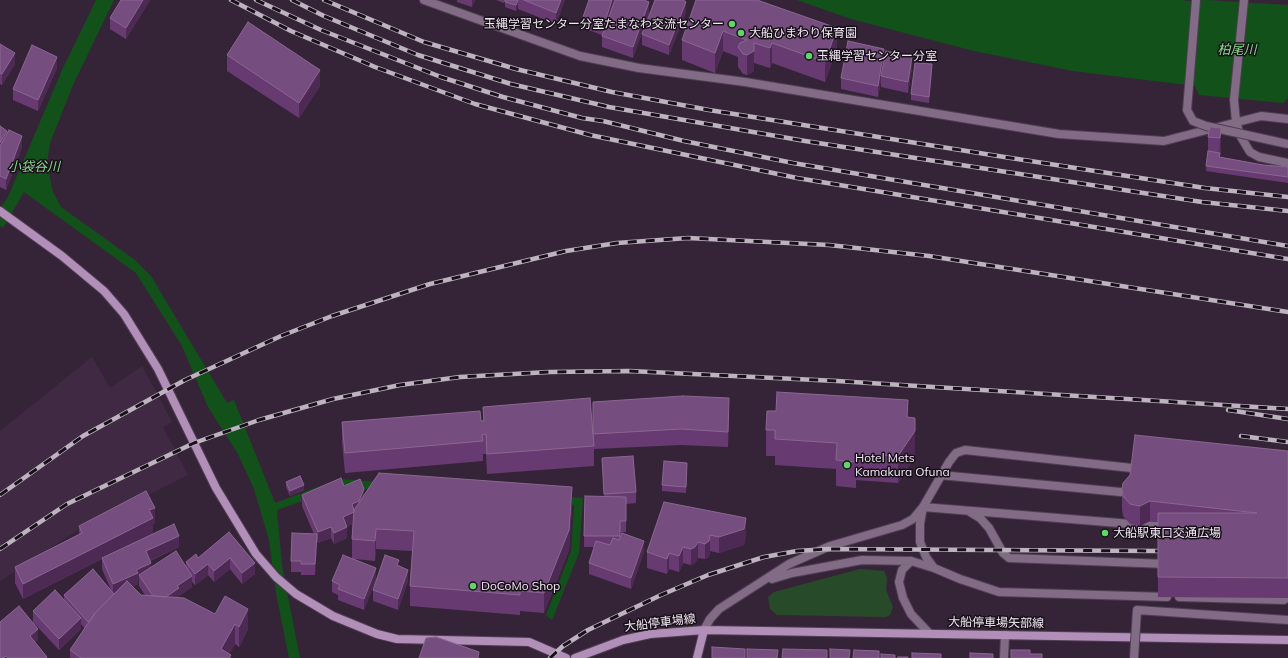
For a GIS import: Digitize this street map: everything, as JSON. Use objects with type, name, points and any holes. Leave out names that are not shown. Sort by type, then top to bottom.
[{"type":"street","points":[[424,0],[580,56],[647,69],[745,82],[1059,134],[1164,141],[1261,116],[1288,119]]},
{"type":"street","points":[[1196,0],[1187,110],[1194,121],[1218,132],[1288,144]]},
{"type":"street","points":[[1244,1],[1234,100],[1236,122],[1241,138],[1250,152],[1259,157],[1288,163]]},
{"type":"street","points":[[0,211],[62,256],[104,291],[124,314],[158,369],[216,488],[252,547],[276,577],[296,594],[333,616],[377,634],[397,639],[528,642],[566,658]]},
{"type":"street","points":[[934,568],[926,557],[920,542],[920,524],[924,507],[940,475],[956,453],[965,450],[1146,470]]},
{"type":"street","points":[[940,475],[1139,493]]},
{"type":"street","points":[[697,658],[704,630],[710,619],[719,609],[766,581],[789,564],[830,546],[902,525],[913,518],[924,507],[1180,528]]},
{"type":"street","points":[[968,510],[980,518],[989,528],[1003,553],[1009,558],[1177,564]]},
{"type":"street","points":[[766,581],[792,573],[862,560],[911,561],[934,568],[960,580],[999,592],[1284,600],[1288,598]]},
{"type":"street","points":[[911,561],[902,570],[899,582],[900,587],[903,598],[911,614],[929,633]]},
{"type":"street","points":[[1134,658],[1137,610],[1288,620]]},
{"type":"street","name":"大船停車場矢部線","points":[[704,630],[1288,640]]},
{"type":"street","name":"大船停車場線","points":[[575,658],[623,640],[650,634],[704,630]]},
{"type":"street","points":[[1004,658],[1005,635]]},
{"type":"shaded area","points":[[92,357],[110,388],[142,366],[172,422],[163,427],[188,475],[78,530],[0,581],[0,431]]},
{"type":"shaded area","points":[[860,569],[884,571],[887,578],[886,590],[893,607],[890,615],[886,617],[777,615],[770,609],[768,597],[774,592]]},
{"type":"water","name":"小袋谷川","points":[[96,0],[114,0],[73,85],[50,143],[47,164],[53,192],[61,207],[135,260],[151,276],[227,403],[234,400],[275,503],[339,479],[583,498],[579,553],[552,620],[546,615],[571,551],[574,505],[341,487],[277,510],[282,566],[300,658],[289,658],[276,593],[269,540],[254,489],[238,454],[208,407],[182,346],[136,273],[24,192],[3,228],[0,226],[0,209],[8,197],[63,68]]},
{"type":"water","name":"柏尾川","points":[[797,0],[1181,0],[1198,2],[1201,0],[1206,0],[1288,5],[1288,98],[1283,103],[1199,95],[1195,86],[1073,71],[974,51],[851,19]]},
{"type":"building","points":[[121,0],[143,0],[126,28],[110,18]]},
{"type":"building","points":[[505,0],[518,0],[516,5],[505,2]]},
{"type":"building","points":[[524,0],[561,0],[556,13]]},
{"type":"building","points":[[589,0],[612,0],[604,25],[583,17]]},
{"type":"building","points":[[615,0],[644,0],[649,2],[633,47],[602,36]]},
{"type":"building","points":[[655,0],[683,0],[686,2],[669,45],[642,34]]},
{"type":"building","points":[[696,0],[757,0],[837,28],[825,62],[772,43],[770,48],[754,43],[754,51],[747,55],[743,54],[738,47],[740,43],[747,40],[723,31],[715,53],[682,40]]},
{"type":"building","points":[[248,22],[320,70],[299,103],[227,55]]},
{"type":"building","points":[[848,41],[884,49],[878,86],[841,78]]},
{"type":"building","points":[[0,44],[15,53],[2,74],[0,73]]},
{"type":"building","points":[[32,45],[57,57],[38,100],[13,89]]},
{"type":"building","points":[[886,51],[912,57],[908,82],[881,76]]},
{"type":"building","points":[[915,63],[932,64],[929,97],[911,94]]},
{"type":"building","points":[[0,126],[7,131],[0,143]]},
{"type":"building","points":[[1210,127],[1221,128],[1220,138],[1208,137]]},
{"type":"building","points":[[9,130],[22,136],[6,179],[0,176],[0,146]]},
{"type":"building","points":[[1208,151],[1220,153],[1219,157],[1263,165],[1288,167],[1288,177],[1206,166]]},
{"type":"building","points":[[777,392],[908,400],[907,417],[915,418],[915,431],[898,456],[856,454],[856,462],[836,460],[837,443],[775,439],[775,430],[766,430],[767,411],[776,411]]},
{"type":"building","points":[[683,396],[729,398],[728,432],[681,429],[593,434],[593,402]]},
{"type":"building","points":[[590,398],[594,446],[487,454],[486,434],[482,435],[483,441],[345,453],[342,422],[480,411],[481,421],[484,421],[483,407]]},
{"type":"building","points":[[1135,435],[1288,451],[1288,578],[1158,577],[1158,513],[1257,513],[1150,501],[1140,506],[1130,504],[1123,496],[1122,489],[1123,483],[1130,475]]},
{"type":"building","points":[[633,456],[636,492],[604,494],[602,458]]},
{"type":"building","points":[[664,461],[687,463],[686,487],[662,485]]},
{"type":"building","points":[[379,473],[572,487],[569,530],[544,593],[520,591],[520,595],[410,586],[414,531],[376,529],[375,541],[352,539],[354,510]]},
{"type":"building","points":[[300,476],[304,485],[290,491],[286,482]]},
{"type":"building","points":[[341,478],[344,486],[360,479],[364,489],[359,501],[352,504],[354,512],[343,517],[347,527],[334,533],[331,527],[318,532],[302,495]]},
{"type":"building","points":[[146,491],[155,508],[149,510],[153,518],[23,584],[15,567],[82,533],[79,526]]},
{"type":"building","points":[[585,496],[626,497],[626,521],[620,521],[620,536],[584,536]]},
{"type":"building","points":[[664,502],[746,518],[744,529],[719,537],[710,535],[709,541],[705,544],[698,542],[695,547],[691,549],[683,547],[679,556],[669,553],[667,559],[647,552]]},
{"type":"building","points":[[174,524],[179,536],[146,551],[151,563],[136,570],[138,573],[113,584],[102,558]]},
{"type":"building","points":[[229,532],[255,563],[242,573],[230,558],[214,571],[208,564],[195,574],[186,562],[196,554],[198,558]]},
{"type":"building","points":[[292,533],[317,534],[315,564],[301,564],[301,561],[291,561]]},
{"type":"building","points":[[622,533],[644,541],[631,578],[589,563],[596,541],[610,545],[613,538],[619,540]]},
{"type":"building","points":[[176,551],[192,576],[177,586],[179,588],[166,597],[153,596],[139,575]]},
{"type":"building","points":[[343,555],[376,568],[364,599],[338,589],[340,585],[332,581]]},
{"type":"building","points":[[385,555],[399,560],[397,565],[408,570],[398,599],[373,590]]},
{"type":"building","points":[[93,569],[114,594],[88,622],[64,595]]},
{"type":"building","points":[[127,581],[141,595],[184,598],[215,614],[225,596],[248,609],[239,627],[235,624],[221,649],[231,655],[229,658],[81,658],[70,650],[95,613]]},
{"type":"building","points":[[55,590],[81,618],[59,639],[33,611]]},
{"type":"building","points":[[19,606],[38,629],[30,636],[47,657],[46,658],[0,657],[0,622]]},
{"type":"building","points":[[436,637],[479,652],[478,658],[419,658],[426,638]]},
{"type":"building","points":[[712,647],[745,649],[745,658],[712,658]]},
{"type":"building","points":[[747,649],[778,650],[777,658],[747,658]]},
{"type":"building","points":[[783,649],[827,650],[827,658],[782,658]]},
{"type":"building","points":[[830,649],[850,650],[849,658],[830,658]]},
{"type":"building","points":[[854,650],[879,651],[879,658],[853,658]]},
{"type":"building","points":[[1011,650],[1030,650],[1030,654],[1042,654],[1042,658],[1011,658]]},
{"type":"building","points":[[912,653],[941,654],[941,658],[912,658]]},
{"type":"building","points":[[970,653],[993,654],[993,658],[970,658]]},
{"type":"building","points":[[881,654],[895,655],[895,658],[881,658]]},
{"type":"building","points":[[908,657],[908,658],[897,658]]},
{"type":"railway","points":[[231,0],[291,31],[375,67],[475,104],[590,135],[797,178],[1288,259]]},
{"type":"railway","points":[[256,0],[321,30],[441,77],[503,97],[582,118],[603,121],[684,141],[793,163],[1288,246]]},
{"type":"railway","points":[[292,0],[324,16],[418,55],[511,84],[609,107],[805,141],[1202,202],[1288,211]]},
{"type":"railway","points":[[324,0],[424,42],[516,69],[612,92],[709,110],[998,156],[1205,188],[1288,197]]},
{"type":"railway","points":[[0,495],[83,436],[185,380],[281,336],[332,316],[430,284],[566,251],[617,243],[688,238],[829,245],[929,256],[1288,312]]},
{"type":"railway","points":[[0,549],[67,504],[194,443],[259,420],[333,399],[400,385],[460,377],[549,372],[630,371],[837,381],[1288,409]]},
{"type":"railway","points":[[1228,410],[1288,419]]},
{"type":"railway","points":[[1241,436],[1288,442]]},
{"type":"railway","points":[[550,658],[563,646],[588,630],[661,595],[708,575],[764,557],[797,551],[828,549],[1158,551]]},
{"type":"place","name":"玉縄学習センター分室たまなわ交流センター","points":[[732,24]]},
{"type":"place","name":"大船ひまわり保育園","points":[[741,33]]},
{"type":"place","name":"玉縄学習センター分室","points":[[809,56]]},
{"type":"place","name":"Hotel Mets Kamakura Ofuna","points":[[847,465]]},
{"type":"place","name":"大船駅東口交通広場","points":[[1105,533]]},
{"type":"place","name":"DoCoMo Shop","points":[[473,586]]}]
